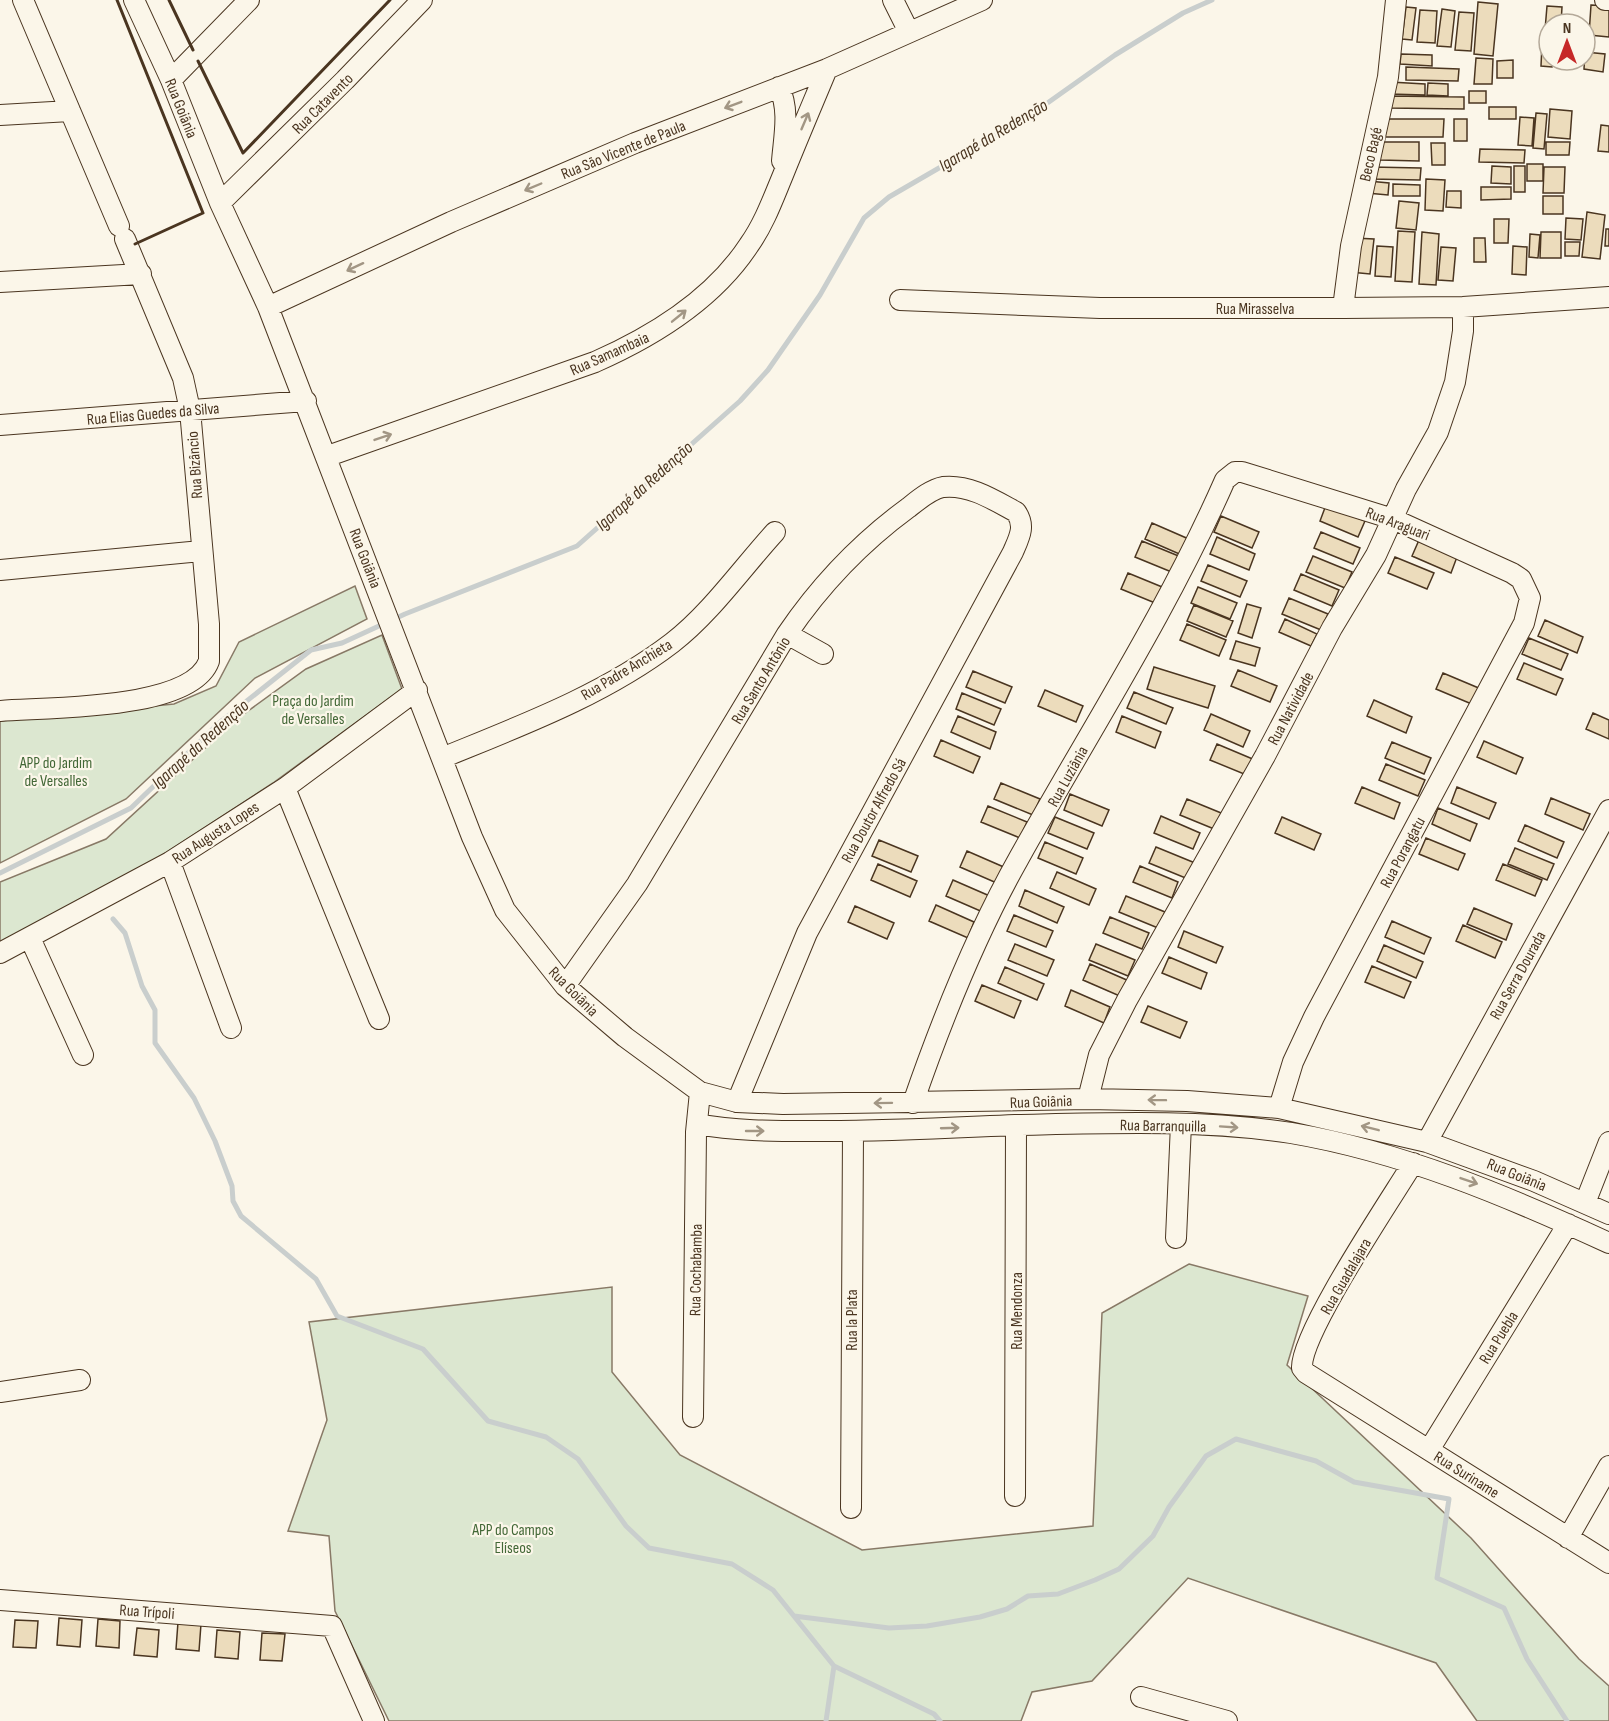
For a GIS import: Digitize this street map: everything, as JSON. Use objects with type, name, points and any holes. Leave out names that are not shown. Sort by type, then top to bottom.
[{"type":"street","name":"Rua Bizâncio","points":[[0,711],[151,699],[177,691],[207,666],[210,642],[190,410],[183,378],[141,274],[23,0]]},
{"type":"street","name":"Rua Goiânia","points":[[134,0],[171,80],[220,203],[268,307],[328,456],[472,837],[505,910],[565,986],[619,1032],[700,1092],[737,1102],[913,1103],[1088,1099],[1187,1101],[1287,1109],[1427,1142],[1484,1161],[1609,1214]]},
{"type":"street","points":[[171,80],[249,0]]},
{"type":"street","name":"Rua Catavento","points":[[220,203],[422,0]]},
{"type":"street","points":[[893,0],[909,32]]},
{"type":"street","name":"Rua São Vicente de Paula","points":[[268,307],[451,222],[635,143],[827,69],[982,0]]},
{"type":"street","name":"Beco Bagé","points":[[1343,308],[1351,246],[1388,77],[1396,0]]},
{"type":"street","name":"Rua Samambaia","points":[[328,456],[595,362],[657,332],[709,291],[738,261],[759,230],[827,69]]},
{"type":"street","points":[[779,87],[784,96],[786,116],[780,182]]},
{"type":"street","points":[[0,115],[70,111]]},
{"type":"street","points":[[0,282],[141,274]]},
{"type":"street","name":"Rua Mirasselva","points":[[900,300],[1100,308],[1343,308],[1463,307],[1507,302],[1609,297]]},
{"type":"street","name":"Rua Natividade","points":[[1088,1099],[1099,1055],[1127,1000],[1265,756],[1393,519],[1448,408],[1459,358],[1463,307]]},
{"type":"street","name":"Rua Elias Guedes da Silva","points":[[0,425],[306,401]]},
{"type":"street","name":"Rua Luziânia","points":[[913,1103],[964,966],[1018,859],[1168,600],[1225,480],[1235,472],[1249,473]]},
{"type":"street","name":"Rua Araguari","points":[[1249,473],[1393,519],[1512,573],[1521,579],[1530,598]]},
{"type":"street","name":"Rua Santo Antônio","points":[[565,986],[637,884],[787,634],[812,597],[836,569],[872,535],[935,489],[956,487],[979,493],[1016,512],[1022,525]]},
{"type":"street","name":"Rua Doutor Alfredo Sá","points":[[737,1102],[807,933],[1014,552],[1022,525]]},
{"type":"street","name":"Rua Padre Anchieta","points":[[442,758],[563,707],[673,643],[694,623],[775,532]]},
{"type":"street","points":[[0,570],[201,550]]},
{"type":"street","name":"Rua Porangatu","points":[[1292,1133],[1287,1109],[1304,1037],[1524,623],[1530,598]]},
{"type":"street","points":[[787,634],[824,654]]},
{"type":"street","name":"Rua Augusta Lopes","points":[[0,953],[170,862],[285,788],[417,690]]},
{"type":"street","points":[[285,788],[379,1019]]},
{"type":"street","name":"Rua Serra Dourada","points":[[1427,1142],[1609,810]]},
{"type":"street","points":[[170,862],[231,1028]]},
{"type":"street","points":[[30,938],[83,1055]]},
{"type":"street","name":"Rua Cochabamba","points":[[693,1417],[697,1124],[700,1092]]},
{"type":"street","name":"Rua Barranquilla","points":[[697,1124],[736,1131],[853,1131],[1016,1125],[1182,1124],[1292,1133],[1413,1163],[1479,1185],[1609,1243]]},
{"type":"street","points":[[1176,1238],[1182,1124]]},
{"type":"street","name":"Rua Mendonza","points":[[1015,1496],[1016,1125]]},
{"type":"street","name":"Rua la Plata","points":[[851,1508],[853,1131]]},
{"type":"street","points":[[1585,1203],[1609,1142]]},
{"type":"street","name":"Rua Guadalajara","points":[[1326,1384],[1306,1373],[1302,1368],[1312,1334],[1413,1163]]},
{"type":"street","name":"Rua Puebla","points":[[1429,1450],[1568,1224]]},
{"type":"street","points":[[0,1392],[80,1380]]},
{"type":"street","name":"Rua Suriname","points":[[1326,1384],[1609,1563]]},
{"type":"street","points":[[1568,1538],[1609,1466]]},
{"type":"street","name":"Rua Trípoli","points":[[0,1600],[326,1624],[336,1629],[374,1721]]},
{"type":"street","points":[[1141,1696],[1227,1721]]},
{"type":"green space","name":"APP do Jardim de Versalles","points":[[355,586],[367,619],[255,678],[126,799],[0,863],[0,721],[174,704],[216,686],[239,642]]},
{"type":"green space","name":"Praça do Jardim de Versalles","points":[[382,635],[402,689],[273,783],[103,894],[0,944],[0,882],[106,839],[237,719],[306,669]]},
{"type":"green space","name":"APP do Campos Elíseos","points":[[1189,1264],[1308,1296],[1287,1365],[1471,1538],[1579,1659],[1609,1686],[1609,1721],[1477,1721],[1436,1663],[1188,1578],[1092,1681],[1032,1692],[1021,1721],[389,1721],[335,1611],[329,1536],[288,1531],[327,1420],[309,1322],[612,1287],[612,1372],[680,1455],[862,1550],[1093,1526],[1102,1313]]},
{"type":"building","points":[[1478,2],[1498,4],[1493,56],[1474,54]]},
{"type":"building","points":[[1591,5],[1609,6],[1609,37],[1597,36],[1597,12],[1591,12]]},
{"type":"building","points":[[1547,6],[1562,7],[1562,12],[1546,12]]},
{"type":"building","points":[[1406,7],[1416,8],[1412,40],[1402,39]]},
{"type":"building","points":[[1442,9],[1455,11],[1451,47],[1437,46]]},
{"type":"building","points":[[1420,10],[1437,11],[1435,43],[1417,42]]},
{"type":"building","points":[[1459,12],[1474,13],[1471,51],[1455,50]]},
{"type":"building","points":[[1597,53],[1605,54],[1603,72],[1597,71]]},
{"type":"building","points":[[1401,54],[1432,55],[1432,66],[1400,64]]},
{"type":"building","points":[[1476,58],[1493,59],[1492,84],[1474,84]]},
{"type":"building","points":[[1513,60],[1513,78],[1497,78],[1497,61]]},
{"type":"building","points":[[1406,67],[1459,69],[1458,81],[1406,80]]},
{"type":"building","points":[[1390,82],[1425,84],[1425,95],[1389,94]]},
{"type":"building","points":[[1428,83],[1448,84],[1448,96],[1427,95]]},
{"type":"building","points":[[1469,91],[1486,91],[1486,103],[1469,103]]},
{"type":"building","points":[[1388,96],[1464,97],[1464,109],[1388,108]]},
{"type":"building","points":[[1489,107],[1516,107],[1516,119],[1489,119]]},
{"type":"building","points":[[1550,109],[1572,111],[1570,139],[1548,137]]},
{"type":"building","points":[[1536,113],[1547,114],[1544,149],[1533,148]]},
{"type":"building","points":[[1520,117],[1534,118],[1532,146],[1518,145]]},
{"type":"building","points":[[1384,119],[1444,119],[1443,137],[1384,137]]},
{"type":"building","points":[[1454,119],[1467,119],[1467,141],[1454,141]]},
{"type":"building","points":[[1601,125],[1609,126],[1609,152],[1598,151]]},
{"type":"building","points":[[1380,142],[1419,142],[1419,161],[1380,160]]},
{"type":"building","points":[[1546,142],[1570,142],[1569,155],[1546,155]]},
{"type":"building","points":[[1431,143],[1445,143],[1445,165],[1432,165]]},
{"type":"building","points":[[1480,149],[1525,150],[1524,163],[1479,162]]},
{"type":"building","points":[[1527,164],[1543,164],[1543,181],[1527,181]]},
{"type":"building","points":[[1492,166],[1511,167],[1511,184],[1491,183]]},
{"type":"building","points":[[1514,166],[1525,166],[1525,192],[1514,192]]},
{"type":"building","points":[[1371,167],[1421,168],[1420,180],[1371,179]]},
{"type":"building","points":[[1544,167],[1565,167],[1564,193],[1543,193]]},
{"type":"building","points":[[1426,179],[1445,180],[1443,211],[1425,210]]},
{"type":"building","points":[[1368,181],[1389,183],[1388,195],[1367,193]]},
{"type":"building","points":[[1393,184],[1420,185],[1420,196],[1393,196]]},
{"type":"building","points":[[1481,187],[1511,187],[1511,199],[1481,200]]},
{"type":"building","points":[[1447,191],[1461,191],[1461,208],[1446,207]]},
{"type":"building","points":[[1543,196],[1563,196],[1563,214],[1543,214]]},
{"type":"building","points":[[1399,201],[1419,203],[1416,230],[1396,228]]},
{"type":"building","points":[[1587,212],[1605,215],[1600,259],[1582,257]]},
{"type":"building","points":[[1566,218],[1583,219],[1581,240],[1565,239]]},
{"type":"building","points":[[1494,219],[1509,219],[1508,243],[1494,243]]},
{"type":"building","points":[[1606,229],[1609,229],[1609,246],[1605,246]]},
{"type":"building","points":[[1398,231],[1415,232],[1412,282],[1395,281]]},
{"type":"building","points":[[1422,232],[1439,234],[1436,285],[1419,284]]},
{"type":"building","points":[[1541,232],[1561,232],[1561,258],[1540,258]]},
{"type":"building","points":[[1530,234],[1540,235],[1538,258],[1529,257]]},
{"type":"building","points":[[1354,238],[1374,239],[1370,274],[1350,272]]},
{"type":"building","points":[[1474,238],[1485,238],[1486,262],[1474,262]]},
{"type":"building","points":[[1565,242],[1580,242],[1579,256],[1565,256]]},
{"type":"building","points":[[1377,246],[1393,247],[1391,277],[1375,276]]},
{"type":"building","points":[[1513,246],[1527,247],[1526,275],[1512,274]]},
{"type":"building","points":[[1441,247],[1456,248],[1453,281],[1438,280]]},
{"type":"building","points":[[1326,505],[1365,521],[1358,537],[1320,521]]},
{"type":"building","points":[[1221,516],[1259,532],[1252,548],[1214,532]]},
{"type":"building","points":[[1152,523],[1191,540],[1184,556],[1145,539]]},
{"type":"building","points":[[1321,532],[1360,548],[1353,564],[1314,548]]},
{"type":"building","points":[[1217,537],[1255,554],[1249,570],[1210,554]]},
{"type":"building","points":[[1419,540],[1457,557],[1451,573],[1412,556]]},
{"type":"building","points":[[1142,541],[1181,557],[1174,573],[1135,557]]},
{"type":"building","points":[[1313,556],[1352,572],[1345,588],[1306,572]]},
{"type":"building","points":[[1395,557],[1434,573],[1427,589],[1388,573]]},
{"type":"building","points":[[1208,565],[1247,581],[1240,597],[1201,581]]},
{"type":"building","points":[[1128,573],[1167,589],[1160,605],[1121,589]]},
{"type":"building","points":[[1301,574],[1339,590],[1332,606],[1294,590]]},
{"type":"building","points":[[1198,587],[1237,603],[1230,619],[1191,603]]},
{"type":"building","points":[[1289,598],[1328,614],[1321,630],[1282,614]]},
{"type":"building","points":[[1247,604],[1261,608],[1252,638],[1238,633]]},
{"type":"building","points":[[1194,605],[1233,621],[1226,637],[1187,621]]},
{"type":"building","points":[[1285,619],[1317,634],[1311,646],[1279,632]]},
{"type":"building","points":[[1545,620],[1583,637],[1577,653],[1538,636]]},
{"type":"building","points":[[1187,624],[1226,640],[1219,656],[1180,640]]},
{"type":"building","points":[[1529,638],[1568,654],[1561,670],[1522,654]]},
{"type":"building","points":[[1236,641],[1260,648],[1255,666],[1230,659]]},
{"type":"building","points":[[1524,663],[1563,679],[1556,695],[1517,679]]},
{"type":"building","points":[[1154,667],[1215,686],[1208,708],[1147,689]]},
{"type":"building","points":[[1238,670],[1277,686],[1270,702],[1231,686]]},
{"type":"building","points":[[973,671],[1012,687],[1005,703],[966,687]]},
{"type":"building","points":[[1443,673],[1481,689],[1474,705],[1436,689]]},
{"type":"building","points":[[1045,690],[1083,706],[1076,722],[1038,706]]},
{"type":"building","points":[[1134,692],[1173,708],[1166,724],[1127,708]]},
{"type":"building","points":[[962,693],[1001,709],[994,725],[956,709]]},
{"type":"building","points":[[1374,700],[1412,717],[1406,733],[1367,716]]},
{"type":"building","points":[[1593,713],[1609,720],[1609,739],[1586,729]]},
{"type":"building","points":[[1211,714],[1250,731],[1243,747],[1204,730]]},
{"type":"building","points":[[958,716],[996,732],[990,749],[951,732]]},
{"type":"building","points":[[1122,716],[1161,732],[1155,748],[1116,732]]},
{"type":"building","points":[[941,740],[980,757],[973,773],[934,756]]},
{"type":"building","points":[[1484,741],[1523,758],[1516,774],[1477,757]]},
{"type":"building","points":[[1392,742],[1431,758],[1424,774],[1385,758]]},
{"type":"building","points":[[1217,744],[1255,760],[1249,776],[1210,760]]},
{"type":"building","points":[[1386,764],[1425,780],[1418,796],[1379,780]]},
{"type":"building","points":[[1001,783],[1040,799],[1033,815],[994,799]]},
{"type":"building","points":[[1362,787],[1400,803],[1394,819],[1355,803]]},
{"type":"building","points":[[1457,787],[1496,803],[1489,819],[1451,803]]},
{"type":"building","points":[[1070,794],[1109,810],[1102,826],[1064,810]]},
{"type":"building","points":[[1551,798],[1590,814],[1583,830],[1545,814]]},
{"type":"building","points":[[1187,799],[1226,815],[1219,831],[1180,815]]},
{"type":"building","points":[[988,806],[1027,822],[1020,838],[981,822]]},
{"type":"building","points":[[1438,808],[1477,824],[1470,841],[1432,824]]},
{"type":"building","points":[[1161,816],[1200,833],[1193,849],[1154,833]]},
{"type":"building","points":[[1055,817],[1094,833],[1087,849],[1048,833]]},
{"type":"building","points":[[1282,817],[1321,834],[1314,850],[1275,833]]},
{"type":"building","points":[[1525,825],[1564,842],[1557,858],[1518,841]]},
{"type":"building","points":[[1426,838],[1465,854],[1458,870],[1419,854]]},
{"type":"building","points":[[879,840],[918,856],[911,872],[872,856]]},
{"type":"building","points":[[1045,842],[1083,858],[1076,874],[1038,858]]},
{"type":"building","points":[[1156,847],[1195,863],[1188,879],[1149,863]]},
{"type":"building","points":[[1515,848],[1554,864],[1547,880],[1508,864]]},
{"type":"building","points":[[967,851],[1006,868],[999,884],[960,867]]},
{"type":"building","points":[[878,864],[917,881],[910,897],[871,880]]},
{"type":"building","points":[[1503,864],[1542,880],[1535,896],[1496,880]]},
{"type":"building","points":[[1140,866],[1178,882],[1172,898],[1133,882]]},
{"type":"building","points":[[1057,872],[1096,889],[1089,905],[1050,888]]},
{"type":"building","points":[[953,880],[992,897],[985,913],[946,896]]},
{"type":"building","points":[[1025,890],[1064,907],[1057,923],[1019,906]]},
{"type":"building","points":[[1126,896],[1165,912],[1158,928],[1119,912]]},
{"type":"building","points":[[936,905],[974,922],[968,938],[929,921]]},
{"type":"building","points":[[855,906],[894,923],[887,939],[848,922]]},
{"type":"building","points":[[1474,908],[1512,924],[1506,940],[1467,924]]},
{"type":"building","points":[[1014,915],[1053,931],[1046,947],[1007,931]]},
{"type":"building","points":[[1110,917],[1149,933],[1142,949],[1103,933]]},
{"type":"building","points":[[1392,921],[1431,938],[1424,954],[1385,937]]},
{"type":"building","points":[[1463,925],[1502,942],[1495,958],[1456,941]]},
{"type":"building","points":[[1184,931],[1223,947],[1216,963],[1178,947]]},
{"type":"building","points":[[1015,944],[1054,960],[1047,976],[1008,960]]},
{"type":"building","points":[[1096,944],[1135,960],[1128,976],[1089,960]]},
{"type":"building","points":[[1384,945],[1423,962],[1416,978],[1377,961]]},
{"type":"building","points":[[1169,957],[1207,973],[1201,989],[1162,973]]},
{"type":"building","points":[[1090,964],[1129,981],[1122,997],[1083,980]]},
{"type":"building","points":[[1372,966],[1411,982],[1404,998],[1365,982]]},
{"type":"building","points":[[1005,967],[1044,984],[1037,1000],[998,983]]},
{"type":"building","points":[[982,985],[1021,1001],[1014,1018],[975,1001]]},
{"type":"building","points":[[1071,990],[1110,1007],[1104,1023],[1065,1006]]},
{"type":"building","points":[[1148,1006],[1187,1022],[1180,1038],[1141,1022]]},
{"type":"building","points":[[59,1618],[82,1620],[80,1647],[57,1645]]},
{"type":"building","points":[[98,1619],[120,1621],[119,1648],[96,1646]]},
{"type":"building","points":[[15,1620],[38,1621],[36,1648],[13,1647]]},
{"type":"building","points":[[178,1622],[201,1624],[199,1651],[176,1649]]},
{"type":"building","points":[[137,1628],[159,1630],[157,1657],[134,1655]]},
{"type":"building","points":[[217,1630],[240,1632],[238,1659],[215,1657]]},
{"type":"building","points":[[262,1633],[285,1634],[282,1661],[260,1660]]},
{"type":"waterway","name":"Igarapé da Redenção","points":[[0,873],[131,808],[219,723],[311,650],[342,643],[405,614],[577,546],[740,401],[768,370],[820,295],[864,218],[889,197],[1032,114],[1115,55],[1183,13],[1212,0]]},
{"type":"waterway","points":[[113,919],[125,933],[142,986],[155,1010],[155,1043],[194,1098],[215,1141],[232,1186],[233,1201],[241,1216],[316,1279],[337,1316],[423,1349],[488,1421],[546,1437],[578,1459],[626,1526],[649,1548],[732,1564],[773,1590],[834,1666],[934,1714],[940,1721]]},
{"type":"waterway","points":[[794,1616],[889,1628],[927,1626],[980,1617],[1007,1609],[1028,1596],[1058,1594],[1095,1580],[1119,1569],[1153,1536],[1169,1507],[1206,1456],[1236,1439],[1316,1461],[1354,1482],[1449,1499],[1437,1578],[1504,1608],[1527,1659],[1567,1721]]},
{"type":"waterway","points":[[826,1721],[834,1666]]},
{"type":"wall","points":[[117,0],[203,213],[135,244]]},
{"type":"wall","points":[[169,0],[193,50]]},
{"type":"wall","points":[[198,61],[243,153],[390,0]]}]
